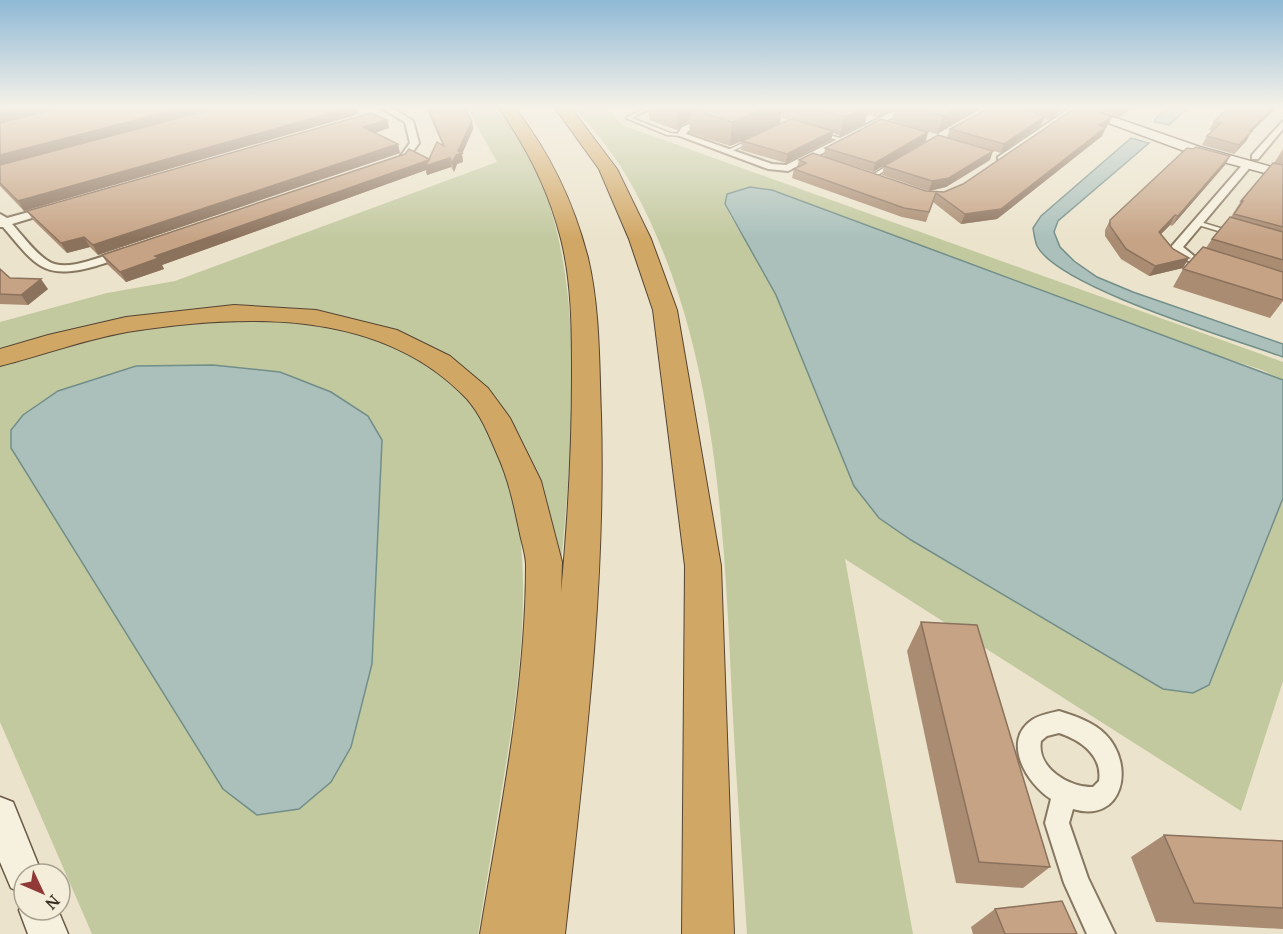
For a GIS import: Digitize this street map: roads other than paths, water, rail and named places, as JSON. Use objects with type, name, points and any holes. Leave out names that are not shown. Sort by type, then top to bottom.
[{"type":"highway","points":[[536,152],[554,184],[577,260],[584,336],[588,455],[580,608],[539,934]]},
{"type":"highway","points":[[595,152],[608,169],[640,239],[665,310],[685,433],[703,566],[708,934]]},
{"type":"highway","points":[[0,358],[57,340],[126,324],[234,312],[316,317],[388,335],[441,362],[478,394],[500,425],[525,481],[544,562],[539,701],[506,934]]},
{"type":"street","points":[[380,166],[403,159],[409,152]]},
{"type":"street","points":[[726,152],[781,168],[794,165],[821,152]]},
{"type":"street","points":[[993,159],[1003,158],[1011,152]]},
{"type":"street","points":[[1213,152],[1251,161],[1283,164]]},
{"type":"street","points":[[1223,152],[1283,174]]},
{"type":"street","points":[[1230,271],[1190,258],[1177,247],[1259,152]]},
{"type":"street","points":[[810,157],[824,162]]},
{"type":"street","points":[[2,221],[57,207]]},
{"type":"street","points":[[2,221],[46,266],[59,269],[87,265],[132,249]]},
{"type":"street","points":[[1065,795],[1057,823],[1077,883],[1101,934]]},
{"type":"street","points":[[0,815],[19,862]]},
{"type":"lane","points":[[871,177],[899,161]]},
{"type":"lane","points":[[1197,224],[1240,236]]},
{"type":"water","points":[[1115,152],[1139,152],[1058,221],[1054,232],[1060,247],[1074,261],[1097,277],[1133,292],[1283,344],[1283,357],[1189,325],[1078,279],[1052,262],[1037,246],[1033,228],[1041,216]]},
{"type":"water","points":[[750,187],[772,190],[1283,380],[1283,498],[1209,685],[1193,693],[1163,689],[911,540],[879,518],[854,486],[776,295],[725,204],[727,194]]},
{"type":"water","points":[[213,365],[280,372],[331,392],[368,416],[382,440],[372,664],[351,747],[331,782],[299,809],[257,815],[223,789],[11,448],[11,430],[23,415],[58,391],[136,366]]}]
